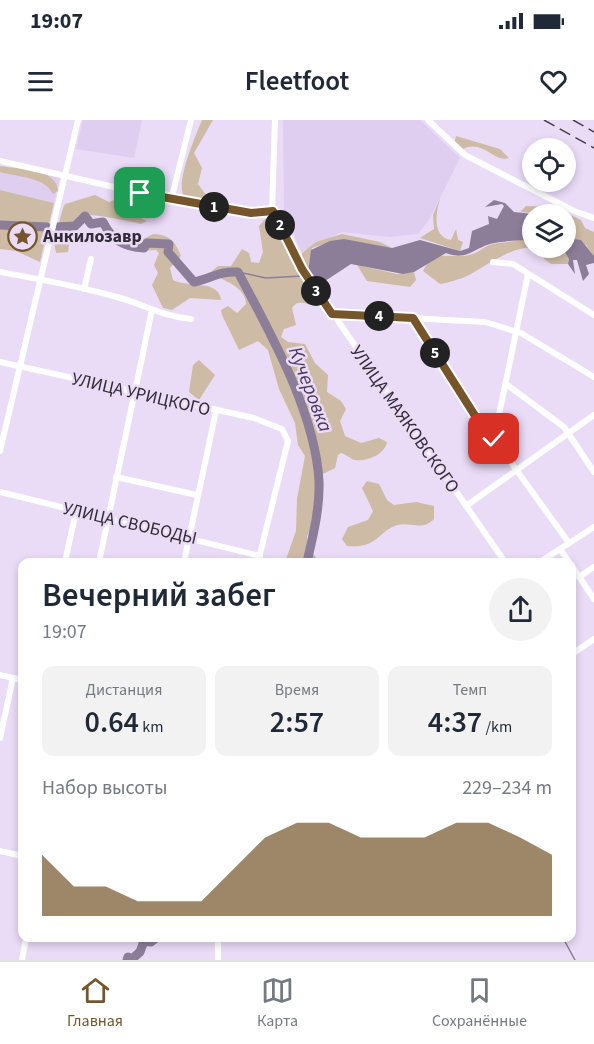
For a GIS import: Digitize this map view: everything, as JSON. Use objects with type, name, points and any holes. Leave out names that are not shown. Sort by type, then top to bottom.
[{"type":"street","points":[[0,450],[78,120]]},
{"type":"street","points":[[171,200],[191,120]]},
{"type":"street","points":[[0,161],[171,200],[251,213],[273,211],[275,120]]},
{"type":"street","points":[[428,120],[465,155],[564,206],[594,218]]},
{"type":"street","name":"УЛИЦА МАЯКОВСКОГО","points":[[273,211],[302,269],[502,558]]},
{"type":"street","points":[[84,289],[91,259]]},
{"type":"street","points":[[493,262],[513,264],[594,315]]},
{"type":"street","points":[[0,272],[84,289],[146,305],[152,310],[172,317],[191,319]]},
{"type":"street","points":[[494,439],[528,274]]},
{"type":"street","points":[[100,558],[152,310]]},
{"type":"street","points":[[332,314],[485,322],[516,331],[594,376]]},
{"type":"street","points":[[413,318],[486,433],[494,439],[569,543]]},
{"type":"street","name":"УЛИЦА УРИЦКОГО","points":[[0,362],[254,418],[282,429],[288,441],[259,558]]},
{"type":"street","points":[[506,384],[564,427],[594,472]]},
{"type":"street","points":[[185,558],[216,411]]},
{"type":"street","points":[[466,506],[594,416]]},
{"type":"street","points":[[116,477],[197,495]]},
{"type":"street","name":"УЛИЦА СВОБОДЫ","points":[[0,492],[189,537],[256,558]]},
{"type":"street","points":[[66,558],[75,511]]},
{"type":"street","points":[[546,558],[594,527]]},
{"type":"street","points":[[560,549],[566,558]]},
{"type":"street","points":[[579,577],[594,567]]},
{"type":"street","points":[[576,573],[594,599]]},
{"type":"street","points":[[576,651],[594,639]]},
{"type":"street","points":[[0,675],[18,679]]},
{"type":"street","points":[[0,738],[13,678]]},
{"type":"street","points":[[0,851],[18,855]]},
{"type":"street","points":[[22,960],[25,942]]},
{"type":"street","points":[[218,942],[218,960]]},
{"type":"shaded area","points":[[83,120],[142,120],[134,158],[76,149]]},
{"type":"shaded area","points":[[202,120],[213,120],[194,153],[202,168],[198,184],[206,195],[205,199],[196,200],[184,196],[182,180],[187,158]]},
{"type":"shaded area","points":[[283,120],[420,120],[460,158],[429,220],[418,234],[390,237],[342,232],[301,252],[284,210]]},
{"type":"shaded area","points":[[456,136],[500,149],[509,158],[503,159],[477,147],[463,149],[454,144]]},
{"type":"shaded area","points":[[0,166],[60,178],[54,203],[0,190]]},
{"type":"shaded area","points":[[0,166],[44,174],[56,183],[58,191],[53,194],[49,188],[37,181],[0,172]]},
{"type":"shaded area","points":[[0,190],[54,203],[40,262],[16,251],[0,249]]},
{"type":"shaded area","points":[[95,195],[109,202],[124,196],[131,201],[132,214],[147,221],[141,224],[81,214],[72,223],[68,252],[56,253],[54,241],[65,204]]},
{"type":"shaded area","points":[[441,196],[437,215],[440,234],[451,240],[456,229],[458,240],[463,242],[460,251],[420,238],[434,229],[433,215]]},
{"type":"shaded area","points":[[494,200],[505,203],[514,212],[522,213],[522,241],[490,244],[459,256],[446,253],[414,272],[403,274],[351,264],[322,283],[308,272],[311,250],[330,241],[344,239],[392,248],[420,240],[460,251],[469,248],[472,231],[489,224],[488,216],[497,219],[504,206],[502,204],[485,207]]},
{"type":"shaded area","points":[[269,218],[276,224],[290,259],[316,299],[315,304],[297,303],[292,308],[296,325],[284,329],[281,337],[288,342],[305,344],[315,363],[328,375],[327,392],[341,401],[346,409],[340,421],[345,436],[361,443],[379,438],[387,442],[383,450],[365,460],[355,460],[341,453],[338,455],[335,468],[323,474],[320,482],[319,513],[307,536],[307,545],[316,558],[286,558],[296,531],[297,499],[305,456],[298,445],[295,423],[279,389],[268,350],[258,341],[239,350],[222,315],[221,310],[228,306],[237,313],[246,304],[243,294],[239,289],[213,275],[212,271],[218,266],[231,266],[242,249],[249,253],[251,262],[259,263],[263,252],[259,226]]},
{"type":"shaded area","points":[[576,218],[581,220],[585,228],[594,232],[594,256],[586,245],[576,240]]},
{"type":"shaded area","points":[[153,234],[168,237],[179,251],[181,256],[170,268],[173,280],[215,289],[221,300],[190,298],[172,310],[163,308],[152,285],[158,273],[154,265],[159,253],[156,250],[139,251],[134,248],[134,244]]},
{"type":"shaded area","points":[[342,234],[380,242],[392,248],[352,242],[323,244],[312,248],[308,272],[302,261],[302,253],[316,242]]},
{"type":"shaded area","points":[[522,239],[522,249],[504,255],[457,280],[440,284],[423,271],[428,263],[439,256],[466,256],[489,245]]},
{"type":"shaded area","points":[[576,239],[581,240],[594,256],[594,263],[586,265],[589,274],[583,281],[577,260],[573,260],[575,274],[568,264],[569,259],[576,258]]},
{"type":"shaded area","points":[[544,259],[569,259],[568,264],[551,264]]},
{"type":"shaded area","points":[[357,265],[397,274],[414,272],[416,280],[410,287],[367,281]]},
{"type":"shaded area","points":[[199,360],[215,375],[199,400],[189,392],[193,365]]},
{"type":"shaded area","points":[[367,481],[379,484],[387,500],[394,505],[416,502],[434,506],[434,519],[426,525],[403,524],[391,527],[366,545],[347,546],[342,539],[348,527],[368,520],[373,511],[362,488]]},
{"type":"waterway","name":"Кучеровка","points":[[57,227],[75,226],[85,216],[91,224],[103,222],[110,234],[130,246],[144,248],[147,243],[169,244],[168,252],[194,282],[220,274],[238,272],[289,373],[300,400],[316,454],[319,481],[318,501],[308,558]]},
{"type":"waterway","points":[[0,225],[47,227]]},
{"type":"waterway","points":[[238,272],[266,278],[302,276]]},
{"type":"waterway","name":"Кучеровка","points":[[127,960],[128,957],[132,959],[140,952],[144,942]]},
{"type":"waterway","points":[[565,942],[575,960]]},
{"type":"railway","points":[[544,120],[594,148]]},
{"type":"railway","points":[[573,120],[594,132]]},
{"type":"place","name":"Анкилозавр","points":[[22,236]]},
{"type":"route","points":[[140,193],[258,214],[273,211],[302,269],[332,314],[413,318],[486,433],[494,439]]}]
